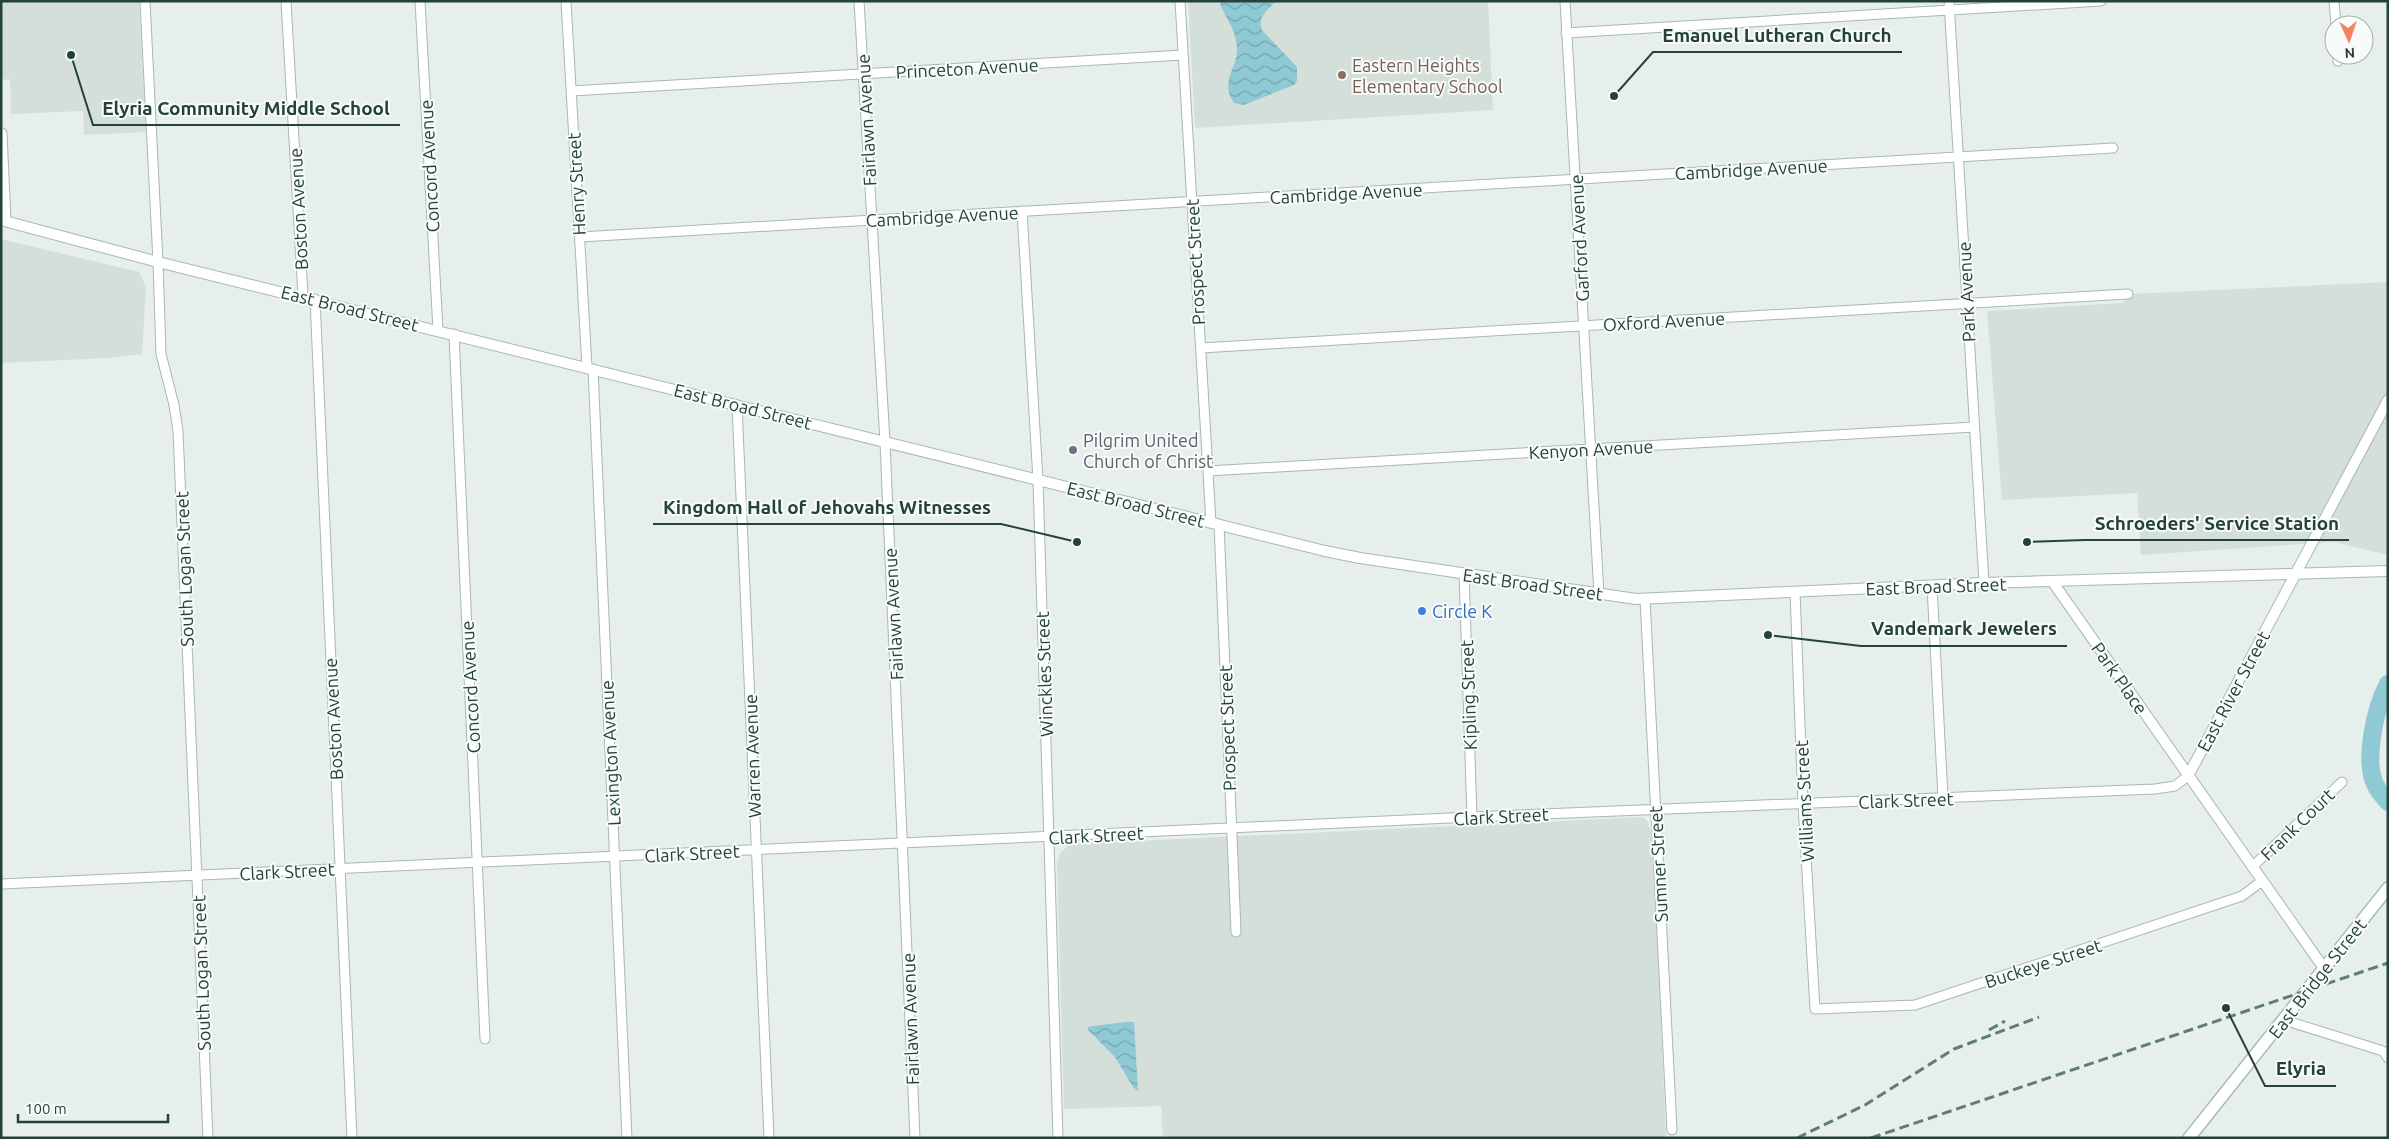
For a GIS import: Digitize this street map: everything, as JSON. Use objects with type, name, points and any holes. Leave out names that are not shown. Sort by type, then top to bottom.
[{"type":"main road","name":"East Bridge Street","points":[[2189,1138],[2387,888]]},
{"type":"street","name":"South Logan Street","points":[[145,1],[161,354],[178,431],[208,1138]]},
{"type":"street","name":"Boston Avenue","points":[[286,1],[303,296]]},
{"type":"street","name":"Concord Avenue","points":[[420,1],[438,330]]},
{"type":"street","name":"Henry Street","points":[[566,1],[590,368]]},
{"type":"street","name":"Fairlawn Avenue","points":[[859,1],[885,442],[916,1138]]},
{"type":"street","name":"Prospect Street","points":[[1180,1],[1208,471],[1215,524],[1236,932]]},
{"type":"street","name":"Garford Avenue","points":[[1565,1],[1599,594]]},
{"type":"street","points":[[1566,33],[1950,6],[2101,1]]},
{"type":"street","points":[[2334,1],[2335,15]]},
{"type":"street","name":"Park Avenue","points":[[1950,6],[1984,583]]},
{"type":"street","name":"Princeton Avenue","points":[[571,91],[1183,55]]},
{"type":"street","points":[[2,133],[4,221]]},
{"type":"street","name":"Cambridge Avenue","points":[[580,237],[2113,148]]},
{"type":"street","name":"Winckles Street","points":[[1022,211],[1038,480],[1058,1138]]},
{"type":"street","name":"East Broad Street","points":[[4,221],[158,262],[303,296],[1215,524],[1360,558],[1599,594],[1645,599],[1984,583],[2388,571]]},
{"type":"street","name":"Oxford Avenue","points":[[1200,348],[2128,294]]},
{"type":"street","name":"Boston Avenue","points":[[315,299],[352,1138]]},
{"type":"street","name":"Concord Avenue","points":[[454,334],[485,1039]]},
{"type":"street","name":"Lexington Avenue","points":[[590,368],[615,856],[627,1138]]},
{"type":"street","name":"East River Street","points":[[2188,776],[2328,509],[2388,400]]},
{"type":"street","name":"Warren Avenue","points":[[737,405],[769,1138]]},
{"type":"street","name":"Kenyon Avenue","points":[[1208,471],[1974,427]]},
{"type":"street","name":"Kipling Street","points":[[1464,573],[1472,817]]},
{"type":"street","name":"Park Place","points":[[2052,581],[2188,776]]},
{"type":"street","points":[[1932,586],[1943,798]]},
{"type":"street","name":"Williams Street","points":[[1795,592],[1803,804],[1815,1009]]},
{"type":"street","name":"Sumner Street","points":[[1645,599],[1672,1130]]},
{"type":"street","points":[[2188,776],[2323,967]]},
{"type":"street","name":"Clark Street","points":[[1,884],[1472,817],[2155,789],[2175,786],[2188,776]]},
{"type":"street","name":"Frank Court","points":[[2252,867],[2342,782]]},
{"type":"street","name":"Buckeye Street","points":[[1815,1009],[1915,1005],[2242,896],[2262,881]]},
{"type":"street","points":[[2284,1020],[2383,1052],[2388,1058]]},
{"type":"shaded area","points":[[1,1],[139,1],[146,132],[84,135],[83,111],[11,114],[10,79],[1,80]]},
{"type":"shaded area","name":"Eastern Heights Elementary School","points":[[1188,1],[1488,1],[1493,110],[1195,128]]},
{"type":"shaded area","points":[[1,239],[139,272],[146,287],[142,354],[108,358],[1,363]]},
{"type":"shaded area","points":[[2388,282],[2388,555],[2334,542],[2141,555],[2137,493],[2002,500],[1987,311],[2122,303],[2130,294]]},
{"type":"shaded area","points":[[1643,817],[1648,822],[1651,833],[1666,1138],[1163,1138],[1161,1106],[1064,1109],[1057,864],[1060,853],[1068,846],[1073,844]]},
{"type":"water","points":[[1219,1],[1276,1],[1262,17],[1262,30],[1297,67],[1297,81],[1294,85],[1244,105],[1234,103],[1228,88],[1237,55],[1236,41]]},
{"type":"water","points":[[1134,1022],[1138,1091],[1133,1087],[1115,1057],[1088,1030],[1088,1027]]},
{"type":"waterway","points":[[2388,684],[2375,720],[2371,750],[2372,776],[2376,786],[2388,802]]},
{"type":"railway","points":[[1871,1138],[2388,963]]},
{"type":"railway","points":[[1797,1138],[1865,1105],[1954,1049],[2039,1017]]},
{"type":"railway","points":[[1989,1030],[2005,1021]]},
{"type":"place","name":"Elyria Community Middle School","points":[[71,55]]},
{"type":"place","name":"Eastern Heights Elementary School","points":[[1342,75]]},
{"type":"place","name":"Emanuel Lutheran Church","points":[[1614,96]]},
{"type":"place","name":"Pilgrim United Church of Christ","points":[[1073,450]]},
{"type":"place","name":"Kingdom Hall of Jehovahs Witnesses","points":[[1077,542]]},
{"type":"place","name":"Schroeders' Service Station","points":[[2027,542]]},
{"type":"place","name":"Circle K","points":[[1422,611]]},
{"type":"place","name":"Vandemark Jewelers","points":[[1768,635]]},
{"type":"place","name":"Elyria","points":[[2226,1008]]}]
